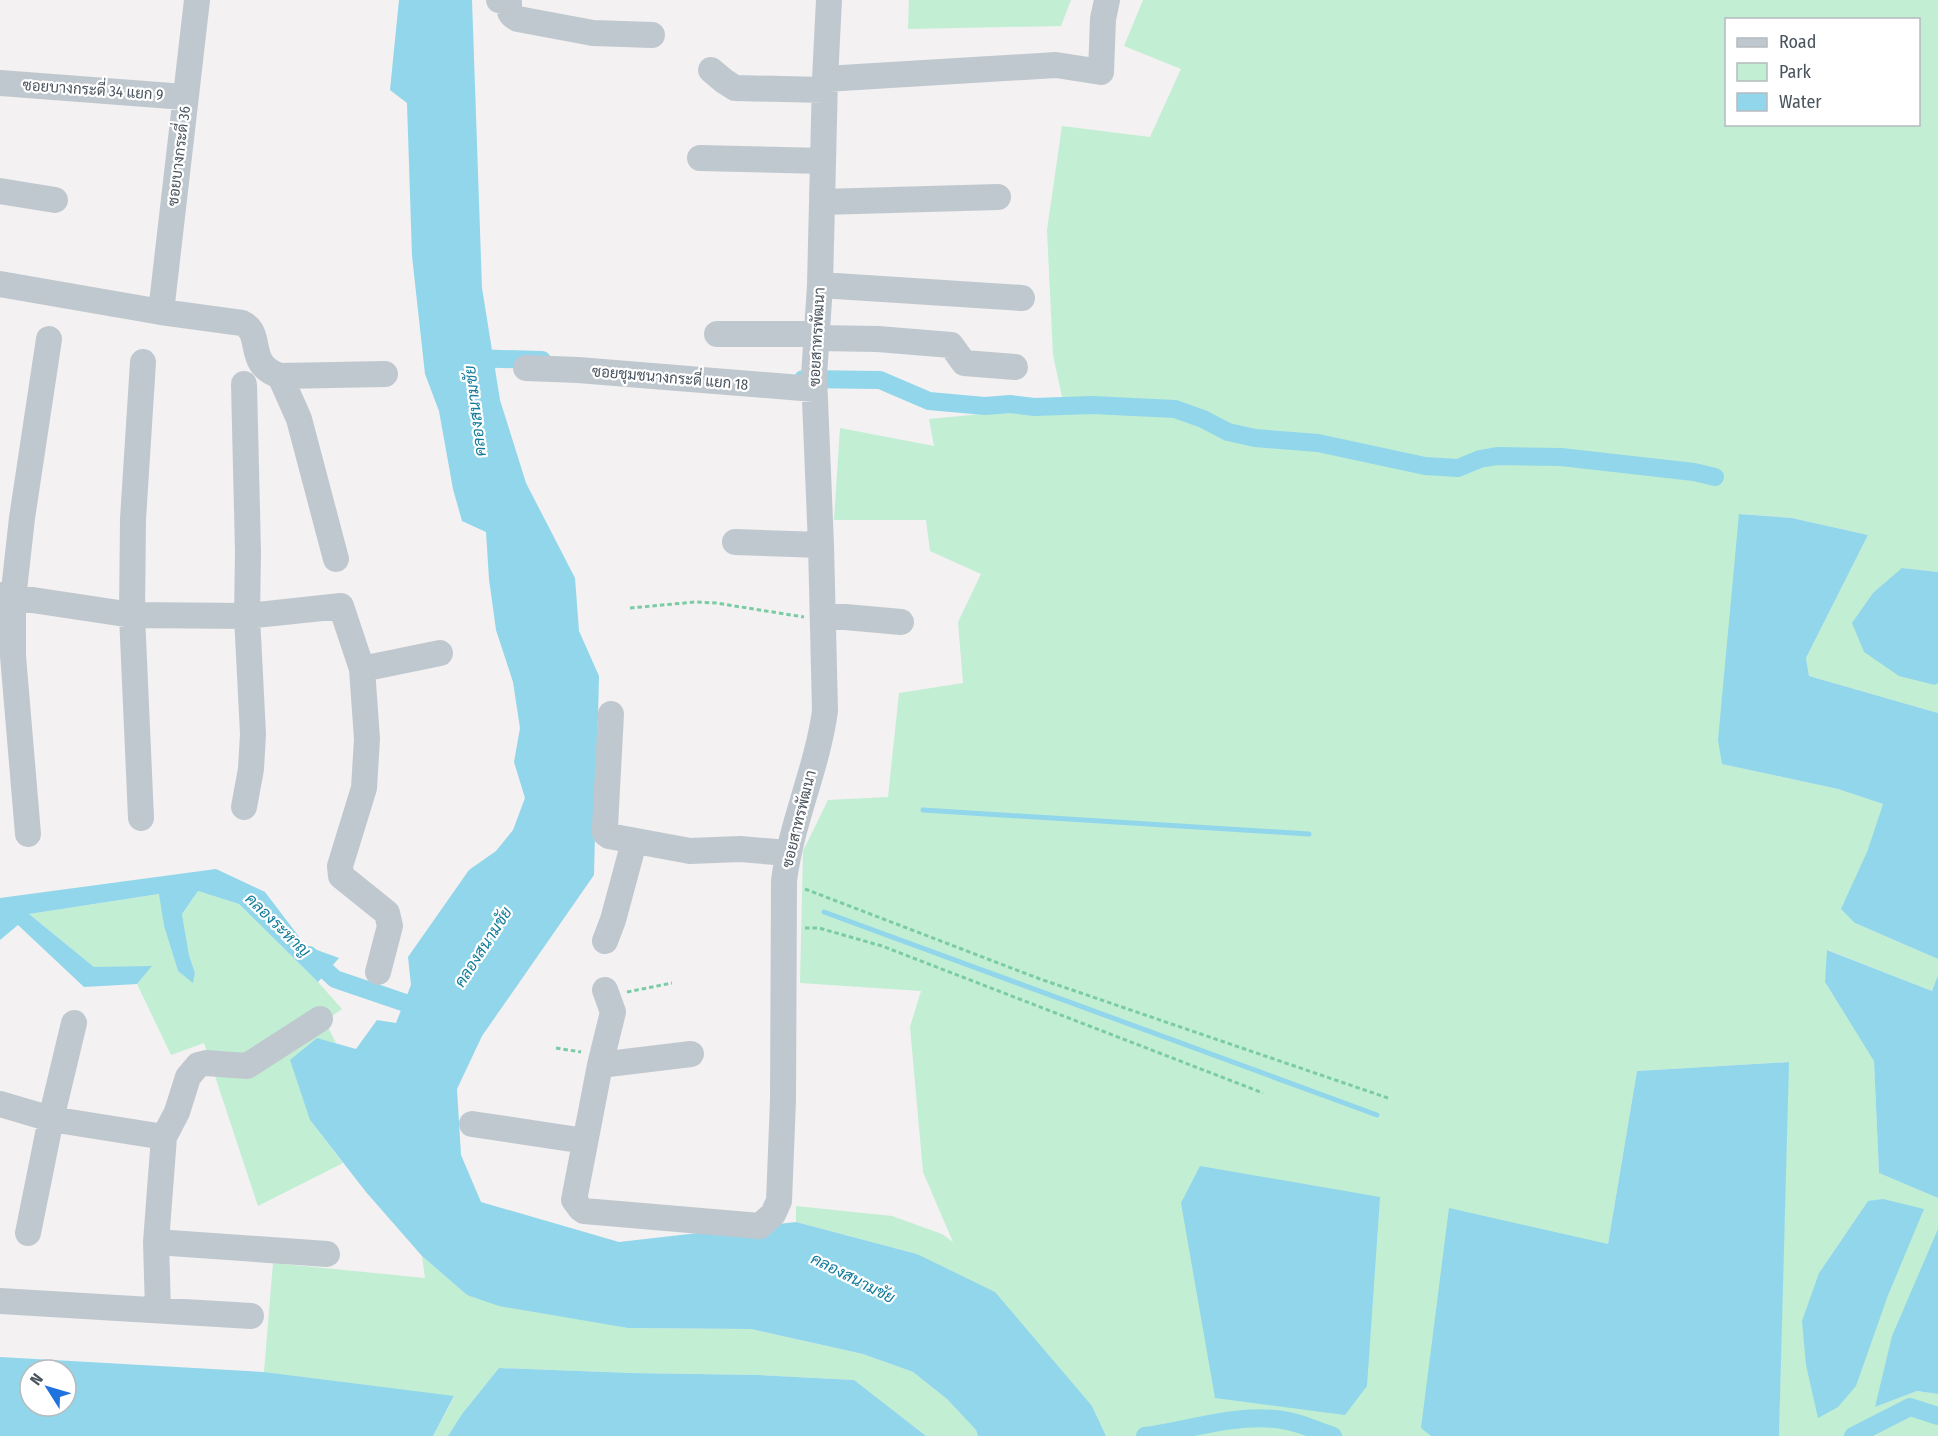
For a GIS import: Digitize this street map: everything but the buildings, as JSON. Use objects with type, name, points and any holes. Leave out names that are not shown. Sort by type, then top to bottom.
[{"type":"street","name":"ซอยบางกระดี่ 36","points":[[161,312],[197,0]]},
{"type":"street","name":"ซอยสาทรพัฒนา","points":[[605,990],[613,1012],[601,1060],[574,1200],[584,1211],[760,1226],[767,1221],[779,1202],[783,1100],[784,881],[788,853],[821,736],[825,711],[814,383],[820,285],[829,0]]},
{"type":"street","points":[[711,70],[735,88],[825,85],[1056,65],[1101,72],[1103,19],[1107,0]]},
{"type":"street","points":[[506,1],[512,16],[518,19],[593,33],[652,35]]},
{"type":"street","name":"ซอยบางกระดี่ 34 แยก 9","points":[[0,83],[185,97]]},
{"type":"street","points":[[700,158],[823,161]]},
{"type":"street","points":[[0,191],[55,200]]},
{"type":"street","points":[[822,202],[998,197]]},
{"type":"street","points":[[0,284],[161,312],[242,323],[249,326],[253,333],[256,352],[261,364],[270,373],[280,376],[385,374]]},
{"type":"street","points":[[820,285],[1022,298]]},
{"type":"street","points":[[717,334],[817,336],[951,345],[964,363],[1015,367]]},
{"type":"street","points":[[28,834],[7,597],[22,518],[48,339]]},
{"type":"street","points":[[141,818],[132,615],[133,519],[142,362]]},
{"type":"street","name":"ซอยชุมชนางกระดี่ แยก 18","points":[[526,368],[814,383]]},
{"type":"street","points":[[280,376],[299,419],[336,559]]},
{"type":"street","points":[[244,384],[248,552],[247,616],[253,734],[251,769],[244,807]]},
{"type":"street","points":[[735,542],[821,545]]},
{"type":"street","points":[[7,597],[132,615],[247,616],[341,606],[362,669],[367,739],[364,788],[340,866],[341,876],[387,913],[390,926],[378,972]]},
{"type":"street","points":[[823,618],[901,622]]},
{"type":"street","points":[[362,669],[440,653]]},
{"type":"street","points":[[611,714],[605,832],[609,836],[690,851],[740,849],[788,853]]},
{"type":"street","points":[[605,941],[634,842]]},
{"type":"street","points":[[158,1310],[156,1242],[164,1137],[177,1112],[188,1077],[198,1065],[207,1063],[247,1066],[320,1019]]},
{"type":"street","points":[[28,1233],[51,1119],[75,1023]]},
{"type":"street","points":[[601,1060],[691,1054]]},
{"type":"street","points":[[0,1104],[51,1119],[164,1137]]},
{"type":"street","points":[[472,1124],[585,1141]]},
{"type":"street","points":[[156,1242],[327,1254]]},
{"type":"street","points":[[0,1301],[251,1316]]},
{"type":"path","points":[[630,608],[695,602],[716,603],[823,618]]},
{"type":"path","points":[[784,881],[1040,979],[1388,1098]]},
{"type":"path","points":[[784,927],[819,928],[882,946],[1263,1093]]},
{"type":"path","points":[[605,990],[638,990],[672,983]]},
{"type":"path","points":[[556,1048],[601,1060]]},
{"type":"green space","points":[[909,0],[1071,0],[1061,26],[908,29]]},
{"type":"green space","points":[[1143,0],[1938,0],[1938,572],[1902,568],[1934,685],[1938,683],[1938,713],[1809,676],[1806,658],[1868,535],[1792,518],[1740,514],[1723,764],[1838,789],[1883,804],[1867,852],[1855,923],[1938,959],[1938,975],[1932,991],[1828,950],[1825,982],[1874,1060],[1879,1173],[1938,1198],[1938,1229],[1875,1407],[1917,1391],[1938,1394],[1938,1436],[1779,1436],[1788,1062],[1637,1071],[1608,1244],[1422,1427],[1431,1436],[1106,1436],[1092,1406],[917,1254],[796,1222],[796,1206],[892,1216],[942,1234],[953,1242],[923,1172],[910,1027],[921,991],[800,983],[803,851],[828,800],[888,797],[899,693],[963,683],[958,622],[981,574],[930,551],[926,520],[834,520],[840,428],[934,446],[929,419],[1064,406],[1053,355],[1047,230],[1062,126],[1150,137],[1181,69],[1124,46]],"holes":[[[1868,1201],[1923,1209],[1887,1298],[1819,1273]]]},
{"type":"green space","points":[[198,891],[239,904],[342,1009],[325,1021],[336,1043],[317,1039],[310,1120],[343,1163],[258,1206],[204,1043],[171,1055],[137,984],[151,967],[94,967],[29,914],[160,894],[164,926],[178,971],[193,982],[195,973],[189,955],[182,914]]},
{"type":"green space","points":[[422,1256],[467,1295],[628,1328],[751,1329],[863,1354],[913,1372],[947,1399],[976,1430],[978,1436],[926,1436],[853,1380],[759,1375],[499,1368],[462,1414],[448,1436],[433,1436],[454,1397],[264,1372],[273,1263],[425,1278]]},
{"type":"water","name":"คลองสนามชัย","points":[[399,0],[472,0],[482,288],[500,400],[526,483],[575,578],[579,631],[599,676],[594,875],[482,1036],[457,1089],[461,1155],[481,1202],[619,1242],[796,1222],[917,1254],[995,1292],[1092,1406],[1106,1436],[978,1436],[976,1430],[947,1399],[913,1372],[863,1354],[751,1329],[628,1328],[499,1306],[467,1295],[422,1256],[366,1192],[310,1120],[290,1060],[317,1038],[356,1049],[377,1020],[396,1023],[411,985],[408,957],[469,870],[496,851],[513,830],[525,798],[514,762],[520,728],[513,682],[496,630],[486,532],[462,521],[453,489],[439,411],[425,374],[412,256],[407,103],[390,90]]},
{"type":"water","points":[[1739,514],[1792,518],[1868,535],[1806,658],[1809,676],[1938,713],[1938,959],[1855,923],[1841,909],[1867,852],[1883,804],[1838,789],[1722,764],[1718,740]]},
{"type":"water","points":[[1902,568],[1938,572],[1938,683],[1935,685],[1899,676],[1864,652],[1852,623],[1873,593]]},
{"type":"water","points":[[216,869],[265,892],[306,946],[339,958],[318,982],[239,904],[198,891],[182,914],[189,955],[195,973],[193,983],[178,971],[164,926],[159,894],[29,914],[94,967],[152,966],[137,984],[84,987],[18,925],[0,940],[0,898]]},
{"type":"water","points":[[1827,950],[1932,991],[1938,975],[1938,1198],[1879,1173],[1874,1061],[1825,982]]},
{"type":"water","points":[[1789,1062],[1779,1436],[1431,1436],[1421,1428],[1449,1208],[1608,1244],[1637,1071]]},
{"type":"water","points":[[1200,1166],[1380,1197],[1367,1386],[1345,1415],[1215,1398],[1181,1203]]},
{"type":"water","points":[[1883,1199],[1924,1209],[1887,1298],[1856,1386],[1838,1407],[1818,1418],[1806,1365],[1802,1321],[1819,1273],[1868,1201]]},
{"type":"water","points":[[1938,1229],[1938,1394],[1917,1391],[1875,1407],[1892,1336]]},
{"type":"water","points":[[0,1357],[18,1358],[18,1418],[78,1418],[78,1361],[264,1372],[454,1396],[433,1436],[0,1436]]},
{"type":"water","points":[[499,1368],[854,1380],[926,1436],[448,1436],[462,1414]]},
{"type":"waterway","name":"คลองสนามชัย","points":[[468,358],[542,360]]},
{"type":"waterway","points":[[803,379],[880,380],[929,401],[985,406],[1092,405],[1175,409],[1203,419],[1228,432],[1255,438],[1318,443],[1425,466],[1458,468],[1480,459],[1497,456],[1561,457],[1694,472],[1715,477]]},
{"type":"waterway","points":[[923,810],[1309,834]]},
{"type":"waterway","points":[[824,912],[1377,1115]]},
{"type":"waterway","name":"คลองระหาญ","points":[[309,955],[335,979],[426,1010]]},
{"type":"waterway","points":[[1853,1436],[1910,1407],[1938,1416]]},
{"type":"waterway","points":[[1145,1436],[1226,1421],[1258,1418],[1290,1421],[1333,1436]]}]
